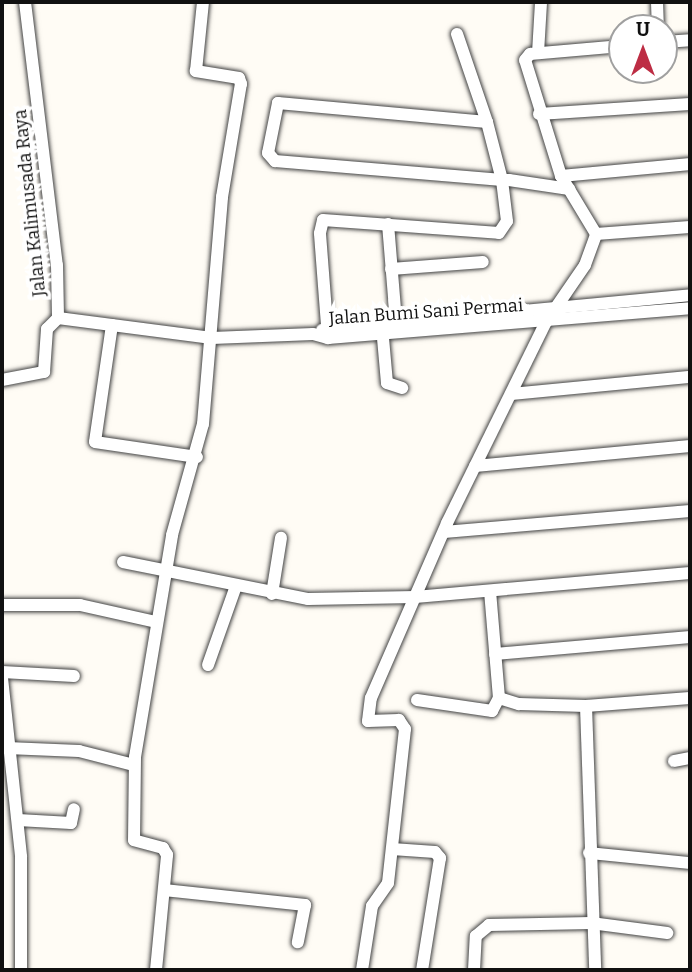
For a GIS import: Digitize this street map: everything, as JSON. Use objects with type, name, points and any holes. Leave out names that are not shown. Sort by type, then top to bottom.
[{"type":"street","name":"Jalan Kalimusada Raya","points":[[25,2],[57,265],[58,318]]},
{"type":"street","points":[[156,970],[166,851],[134,840],[134,765],[165,573],[197,457],[212,338],[224,183],[241,84],[239,78],[196,71],[203,2]]},
{"type":"street","points":[[538,53],[541,2]]},
{"type":"street","points":[[457,34],[487,122],[502,180],[507,221],[499,233],[330,219],[321,222],[328,333],[382,329],[396,321],[558,304],[690,295]]},
{"type":"street","points":[[596,234],[561,176],[539,114],[525,60],[526,55],[538,53],[608,47]]},
{"type":"street","points":[[487,122],[284,101],[274,105],[268,153],[275,161],[502,180],[569,189]]},
{"type":"street","points":[[539,114],[690,104]]},
{"type":"street","points":[[561,176],[690,164]]},
{"type":"street","points":[[388,224],[396,321]]},
{"type":"street","points":[[596,234],[690,227]]},
{"type":"street","points":[[362,970],[372,906],[386,888],[405,724],[371,723],[367,717],[415,597],[475,466],[546,322],[585,265],[596,234]]},
{"type":"street","points":[[391,269],[483,262]]},
{"type":"street","name":"Jalan Bumi Sani Permai","points":[[382,329],[546,322],[690,308]]},
{"type":"street","points":[[486,326],[493,311]]},
{"type":"street","name":"Jalan Bumi Sani Permai","points":[[58,318],[212,338],[328,333]]},
{"type":"street","points":[[2,380],[44,372],[47,329],[58,318]]},
{"type":"street","points":[[112,325],[95,442],[197,457]]},
{"type":"street","points":[[382,329],[387,383],[402,388]]},
{"type":"street","points":[[512,394],[690,377]]},
{"type":"street","points":[[475,466],[690,446]]},
{"type":"street","points":[[444,532],[690,511]]},
{"type":"street","points":[[272,594],[281,538]]},
{"type":"street","points":[[123,562],[165,573],[308,599],[415,597],[690,573]]},
{"type":"street","points":[[208,665],[236,586]]},
{"type":"street","points":[[417,700],[492,711],[499,698],[490,591]]},
{"type":"street","points":[[2,605],[80,605],[156,622]]},
{"type":"street","points":[[495,654],[690,637]]},
{"type":"street","points":[[2,672],[74,676]]},
{"type":"street","points":[[2,678],[7,748],[18,820],[21,970]]},
{"type":"street","points":[[499,698],[519,704],[586,706],[690,698]]},
{"type":"street","points":[[586,706],[591,922],[595,970]]},
{"type":"street","points":[[7,748],[79,751],[134,765]]},
{"type":"street","points":[[674,761],[690,758]]},
{"type":"street","points":[[18,820],[71,823],[74,809]]},
{"type":"street","points":[[392,849],[435,852],[440,858],[422,970]]},
{"type":"street","points":[[589,853],[690,863]]},
{"type":"street","points":[[164,890],[304,905],[298,942]]},
{"type":"street","points":[[474,970],[477,936],[486,926],[591,922],[667,933]]}]
